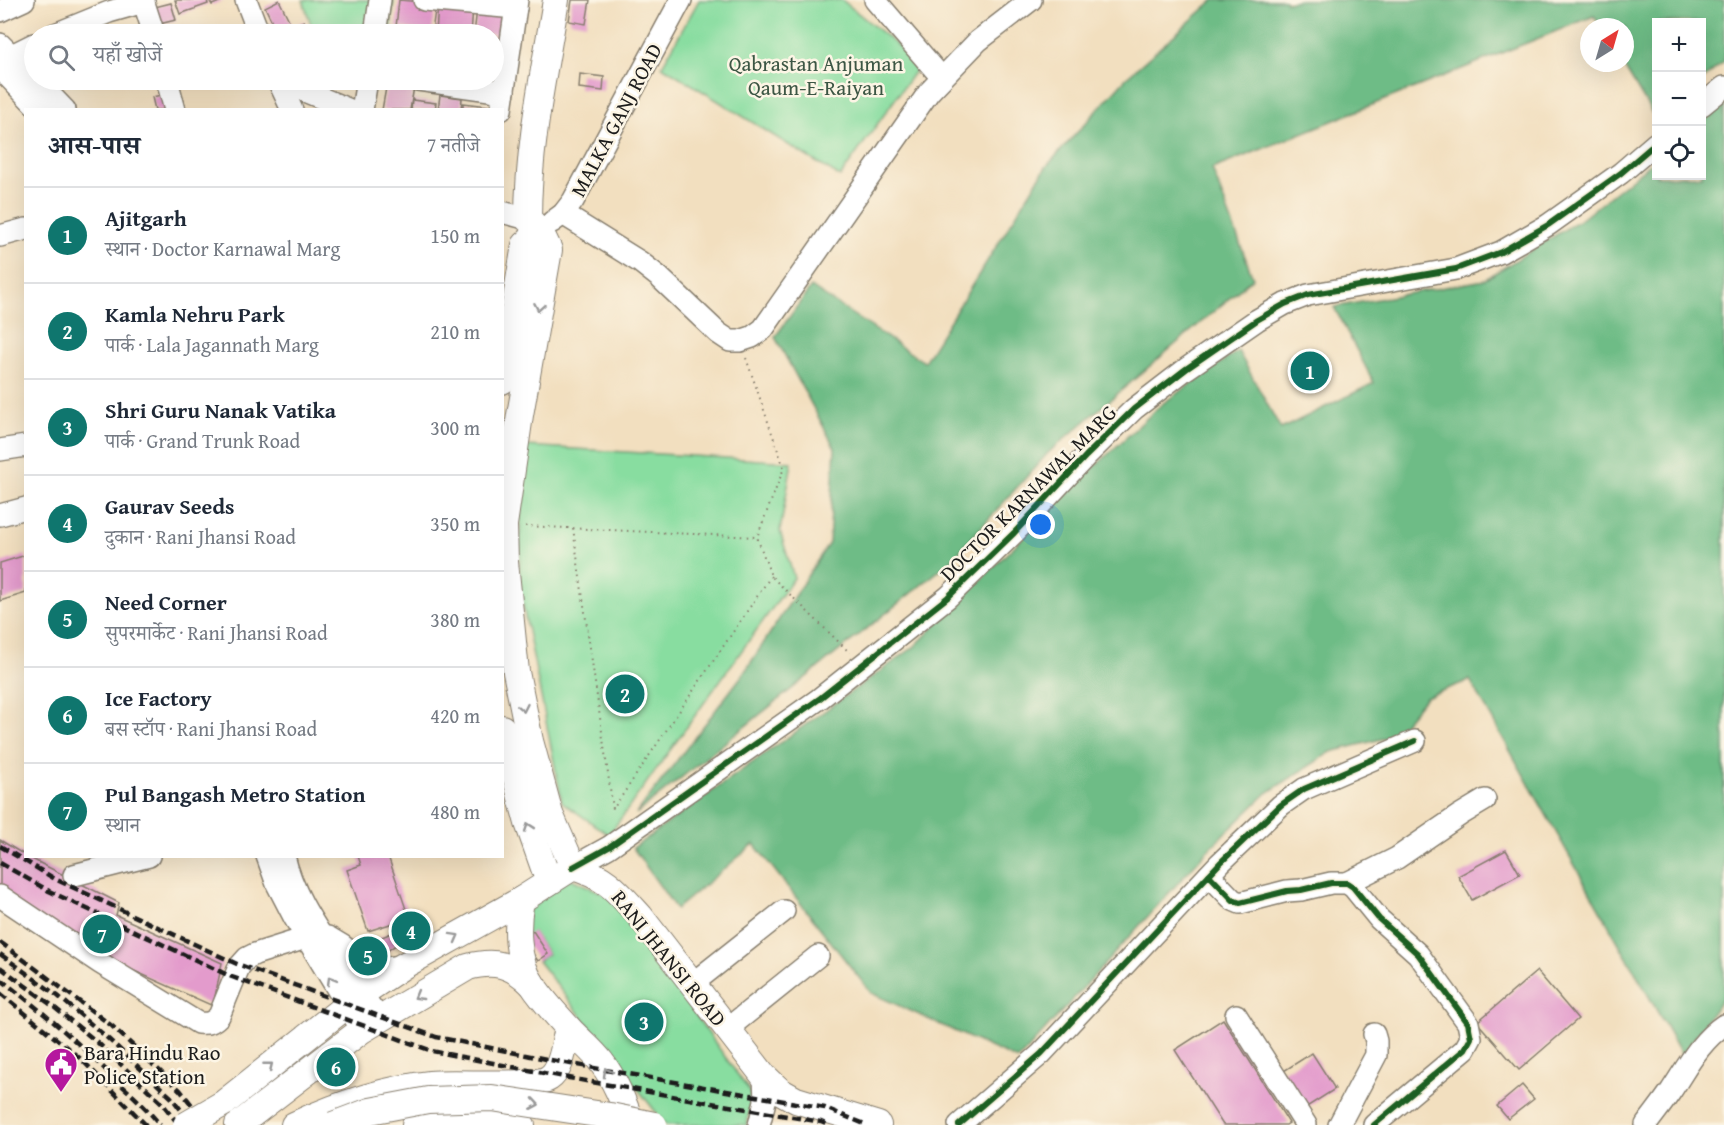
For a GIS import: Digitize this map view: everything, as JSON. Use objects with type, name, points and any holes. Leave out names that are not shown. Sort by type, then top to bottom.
[{"type":"main road","points":[[504,526],[520,414],[549,250],[534,225],[528,185],[532,146],[556,0]]},
{"type":"main road","points":[[504,369],[525,245],[534,225]]},
{"type":"main road","points":[[186,1125],[224,1103],[353,999],[404,966],[521,900],[573,867],[550,814],[530,741],[516,672],[504,549]]},
{"type":"main road","points":[[504,735],[528,823],[549,882]]},
{"type":"main road","name":"RANI JHANSI ROAD","points":[[573,867],[588,871],[603,879],[640,916],[764,1076],[786,1095],[841,1120],[878,1125]]},
{"type":"main road","points":[[521,900],[517,932],[524,965],[531,983]]},
{"type":"main road","points":[[239,1124],[370,1024],[468,967],[485,963],[510,968],[531,983],[568,1028],[602,1064],[620,1095],[632,1125]]},
{"type":"main road","points":[[294,1125],[368,1097],[430,1084],[530,1083],[548,1079],[559,1065],[568,1028]]},
{"type":"main road","points":[[333,1125],[370,1111],[428,1100],[492,1098],[654,1125]]},
{"type":"main road","points":[[415,1125],[429,1122],[487,1120],[522,1125]]},
{"type":"street","points":[[0,11],[24,0]]},
{"type":"street","points":[[246,0],[255,24]]},
{"type":"street","points":[[378,24],[380,0]]},
{"type":"street","points":[[424,0],[516,4],[504,42]]},
{"type":"street","name":"MALKA GANJ ROAD","points":[[534,225],[563,214],[573,201],[681,0]]},
{"type":"street","points":[[875,0],[942,78]]},
{"type":"street","points":[[563,214],[640,262],[718,333],[730,341],[752,338],[763,329],[929,92],[978,41],[1031,0]]},
{"type":"street","points":[[80,24],[144,1],[151,24]]},
{"type":"street","points":[[4,56],[24,48]]},
{"type":"street","points":[[4,56],[24,71]]},
{"type":"street","points":[[4,56],[24,86]]},
{"type":"street","points":[[1706,101],[1724,87]]},
{"type":"street","points":[[27,90],[39,108]]},
{"type":"street","points":[[46,90],[63,108]]},
{"type":"street","points":[[170,90],[174,108]]},
{"type":"street","points":[[283,90],[291,108]]},
{"type":"street","points":[[302,90],[345,108]]},
{"type":"street","points":[[362,108],[365,90]]},
{"type":"street","points":[[458,90],[502,101]]},
{"type":"street","name":"DOCTOR KARNAWAL MARG","points":[[573,867],[609,847],[819,699],[862,666],[948,597],[1014,533],[1086,456],[1134,409],[1186,369],[1257,320],[1285,304],[1308,296],[1456,269],[1501,252],[1548,225],[1621,173],[1652,146]]},
{"type":"street","points":[[504,213],[534,225]]},
{"type":"street","points":[[0,236],[24,230]]},
{"type":"street","points":[[0,450],[24,446]]},
{"type":"street","points":[[0,515],[24,509]]},
{"type":"street","points":[[958,1125],[1041,1054],[1209,874],[1281,805],[1304,789],[1415,741]]},
{"type":"street","points":[[1209,874],[1233,900],[1240,903],[1287,891],[1331,883],[1347,883],[1397,858],[1485,800]]},
{"type":"street","points":[[603,879],[609,847]]},
{"type":"street","points":[[74,874],[141,858]]},
{"type":"street","points":[[268,858],[277,884],[370,1024]]},
{"type":"street","points":[[285,858],[290,879],[313,935]]},
{"type":"street","points":[[1347,883],[1353,887],[1379,919],[1425,962],[1468,1023],[1471,1034],[1469,1042],[1458,1056],[1374,1125]]},
{"type":"street","points":[[0,896],[100,963],[198,1023],[207,1024],[219,1016],[239,967],[247,958],[313,935],[343,946],[372,970],[404,966]]},
{"type":"street","points":[[692,984],[784,911]]},
{"type":"street","points":[[727,1029],[818,956]]},
{"type":"street","points":[[1236,1015],[1306,1125]]},
{"type":"street","points":[[1646,1125],[1697,1051],[1724,1025]]},
{"type":"street","points":[[1339,1125],[1376,1055],[1377,1041],[1374,1034]]},
{"type":"street","points":[[759,1125],[765,1101],[764,1076]]},
{"type":"path","points":[[740,341],[784,468],[757,537],[771,576],[862,666]]},
{"type":"path","points":[[504,533],[573,528],[757,537]]},
{"type":"path","points":[[573,528],[613,808],[771,576]]},
{"type":"green space","points":[[303,0],[394,0],[391,24],[311,24]]},
{"type":"green space","name":"Qabrastan Anjuman Qaum-E-Raiyan","points":[[699,0],[842,0],[920,64],[840,177],[662,66]]},
{"type":"green space","points":[[1214,0],[1285,0],[1286,2],[1301,0],[1724,0],[1724,62],[1706,77],[1706,18],[1652,18],[1652,113],[1627,72],[1634,72],[1634,18],[1595,18],[1594,16],[1580,18],[1580,22],[1212,169],[1253,278],[1048,453],[951,561],[636,814],[744,673],[829,543],[835,448],[775,337],[811,287],[924,362],[1046,167],[1129,75]]},
{"type":"green space","points":[[1724,105],[1724,996],[1682,1055],[1470,680],[1426,697],[1393,736],[1331,752],[1267,793],[1206,852],[1018,1060],[871,993],[754,844],[676,909],[633,848],[914,647],[1073,487],[1162,404],[1238,351],[1281,429],[1374,383],[1334,307],[1484,280],[1583,218],[1652,162],[1652,180],[1706,180],[1706,120]]},
{"type":"green space","points":[[525,446],[792,462],[780,531],[794,578],[609,835],[562,802],[519,586],[521,478]]},
{"type":"green space","points":[[569,878],[612,897],[750,1092],[751,1101],[747,1125],[666,1125],[538,961],[548,954],[533,932],[523,939],[528,910]]},
{"type":"building","points":[[175,0],[207,0],[208,4],[180,14]]},
{"type":"building","points":[[209,0],[224,0],[212,5]]},
{"type":"building","points":[[279,0],[291,24],[273,24],[265,7]]},
{"type":"building","points":[[399,0],[436,3],[433,24],[396,24]]},
{"type":"building","points":[[572,0],[590,0],[586,24],[569,21]]},
{"type":"building","points":[[171,3],[176,20],[159,24],[155,7]]},
{"type":"building","points":[[438,4],[473,8],[472,24],[437,24]]},
{"type":"building","points":[[477,9],[508,13],[504,40],[504,24],[475,24]]},
{"type":"building","points":[[580,74],[604,77],[603,91],[579,88]]},
{"type":"building","points":[[386,90],[413,90],[410,108],[382,108]]},
{"type":"building","points":[[166,94],[169,108],[155,108],[152,97]]},
{"type":"building","points":[[440,95],[462,98],[461,108],[438,108]]},
{"type":"building","points":[[412,100],[436,103],[435,108],[411,108]]},
{"type":"building","points":[[463,103],[488,106],[488,108],[463,108]]},
{"type":"building","points":[[24,556],[24,594],[0,601],[0,563]]},
{"type":"building","points":[[0,840],[24,855],[24,858],[30,858],[119,903],[116,915],[222,963],[213,1006],[94,953],[0,909]]},
{"type":"building","points":[[1506,850],[1520,874],[1472,900],[1458,876]]},
{"type":"building","points":[[359,858],[389,858],[409,918],[368,931],[347,870],[361,865]]},
{"type":"building","points":[[422,920],[424,926],[369,963],[356,948]]},
{"type":"building","points":[[533,931],[548,954],[538,961],[523,939]]},
{"type":"building","points":[[1537,971],[1578,1019],[1519,1070],[1477,1022]]},
{"type":"building","points":[[1223,1019],[1289,1123],[1286,1125],[1223,1125],[1175,1050]]},
{"type":"building","points":[[1312,1053],[1335,1089],[1302,1110],[1279,1074]]},
{"type":"building","points":[[1522,1085],[1534,1099],[1508,1119],[1497,1106]]},
{"type":"railway","points":[[0,846],[55,879],[237,964],[436,1037],[571,1064],[825,1108],[867,1125]]},
{"type":"railway","points":[[0,863],[49,891],[232,977],[432,1051],[828,1125]]},
{"type":"railway","points":[[0,942],[112,1026],[180,1090],[208,1125]]},
{"type":"railway","points":[[0,954],[58,996],[104,1035],[171,1097],[193,1125]]},
{"type":"railway","points":[[0,967],[97,1042],[162,1103],[179,1125]]},
{"type":"railway","points":[[0,979],[74,1040],[139,1101],[160,1125]]},
{"type":"railway","points":[[0,993],[81,1059],[146,1125]]},
{"type":"cycle path","points":[[573,867],[609,847],[819,699],[948,597],[1014,533],[1086,456],[1134,409],[1186,369],[1257,320],[1285,304],[1308,295],[1456,269],[1501,252],[1548,225],[1621,173],[1652,146]]},
{"type":"cycle path","points":[[959,1125],[1041,1054],[1220,863],[1281,805],[1304,789],[1415,741]]},
{"type":"cycle path","points":[[1209,875],[1233,900],[1240,903],[1287,891],[1331,883],[1347,883],[1353,887],[1379,919],[1418,954],[1468,1023],[1471,1038],[1465,1049],[1374,1125]]},
{"type":"place","name":"Ajitgarh","points":[[1310,371]]},
{"type":"place","name":"Kamla Nehru Park","points":[[625,694]]},
{"type":"place","name":"Gaurav Seeds","points":[[411,931]]},
{"type":"place","name":"Pul Bangash Metro Station","points":[[102,934]]},
{"type":"place","name":"Need Corner","points":[[368,956]]},
{"type":"place","name":"Shri Guru Nanak Vatika","points":[[644,1022]]},
{"type":"place","name":"Ice Factory","points":[[336,1067]]},
{"type":"place","name":"Bara Hindu Rao Police Station","points":[[61,1093]]}]
